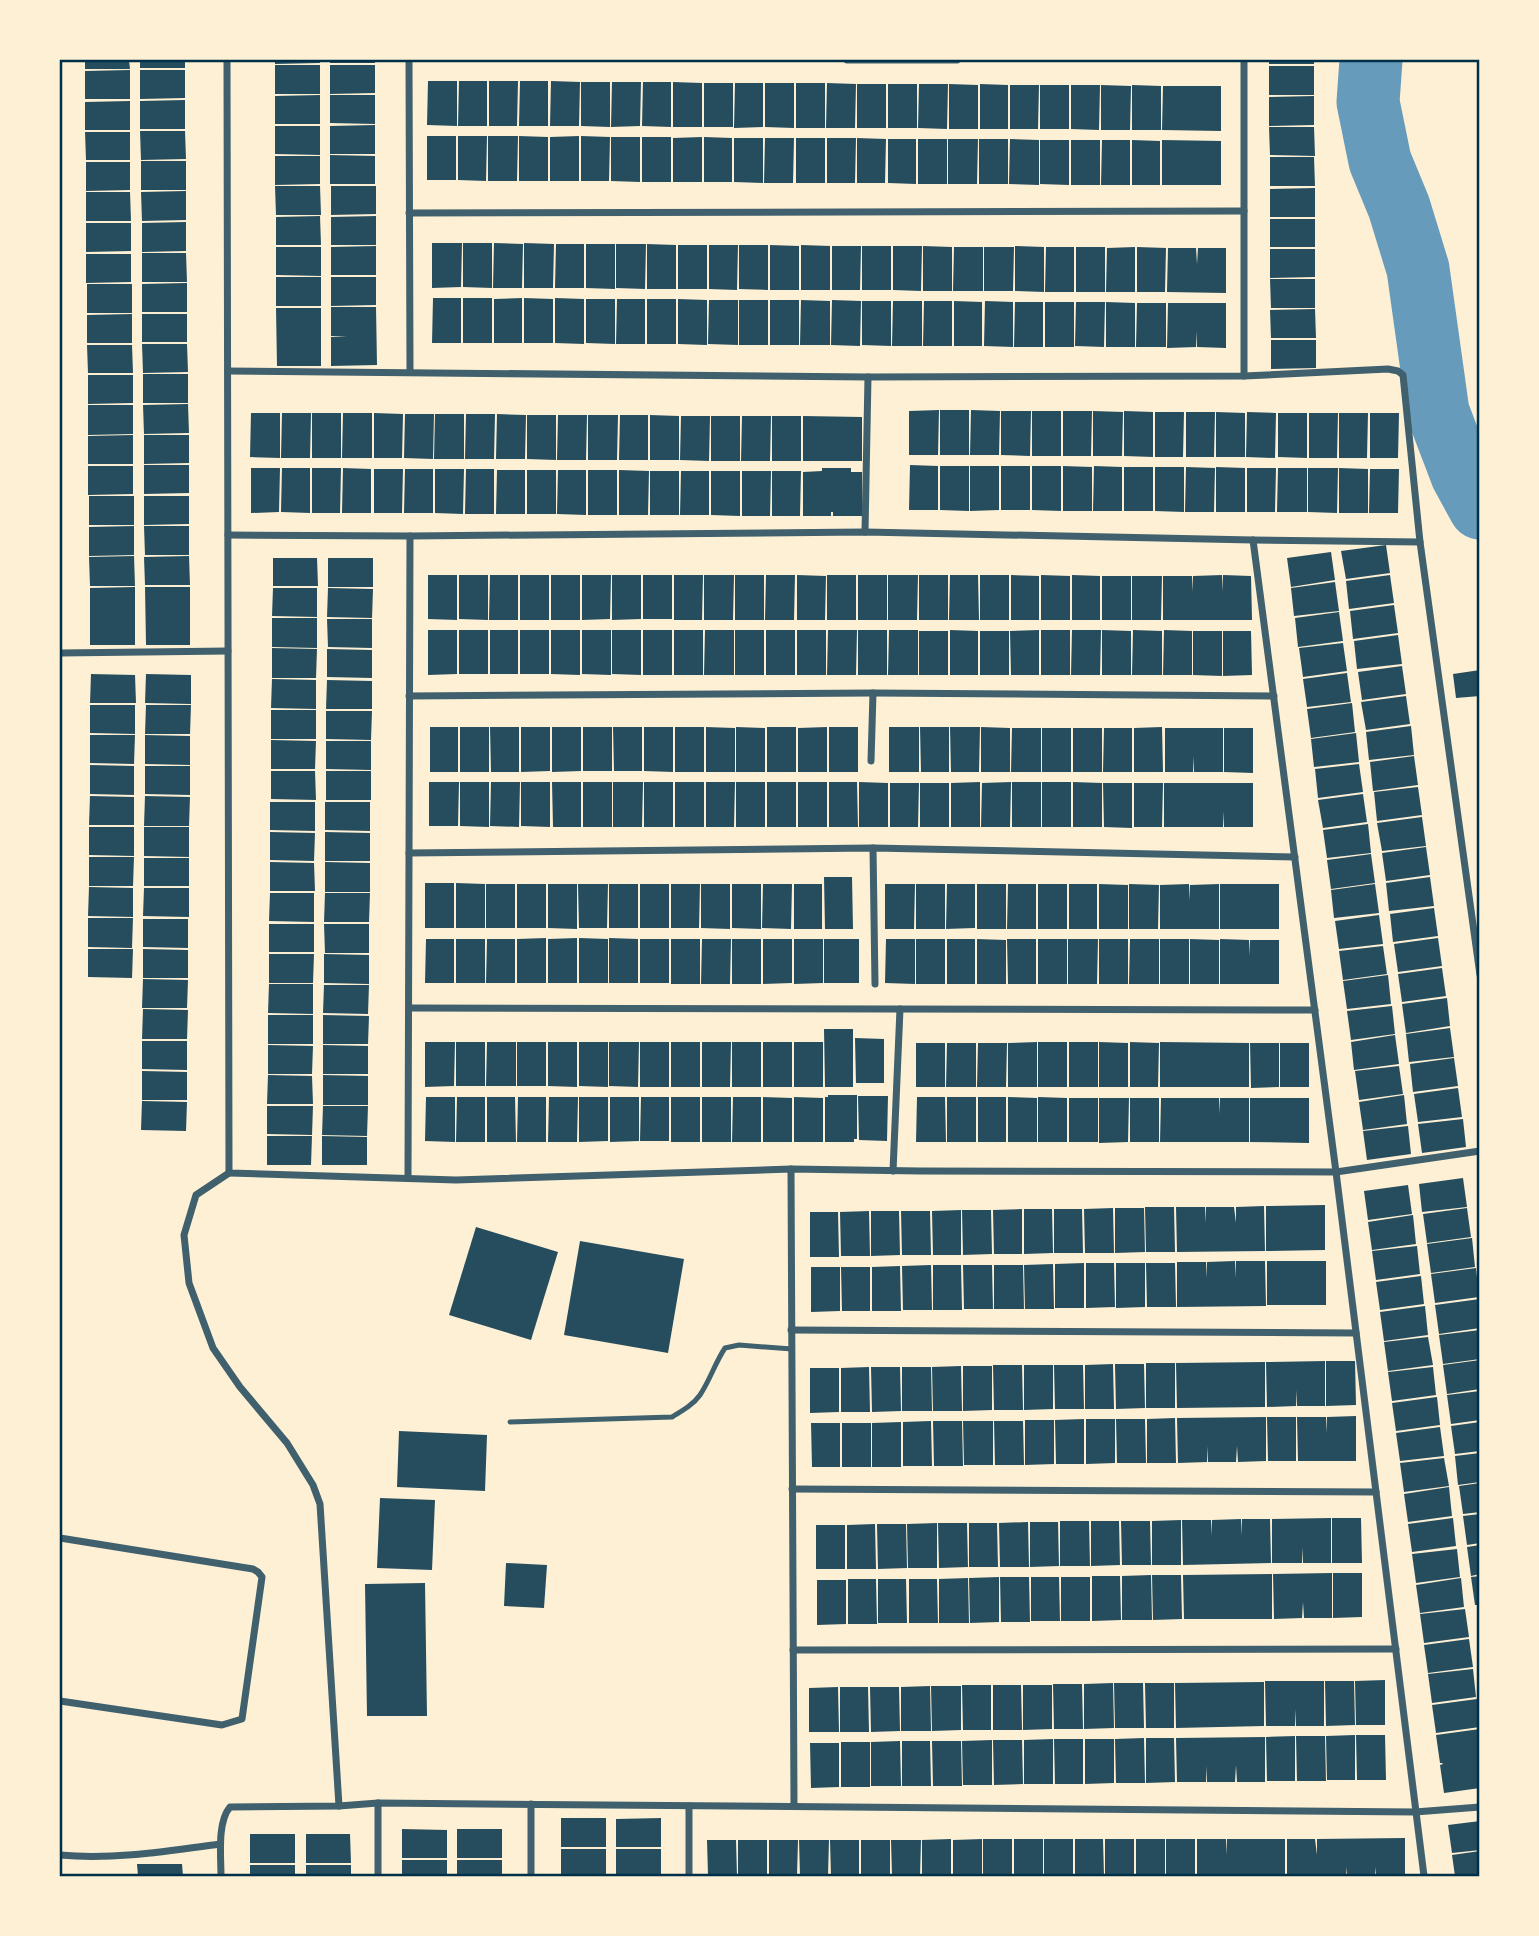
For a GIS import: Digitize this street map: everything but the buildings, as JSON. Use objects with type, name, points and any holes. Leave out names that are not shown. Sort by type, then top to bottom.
[{"type":"street","points":[[227,60],[229,1173]]},
{"type":"street","points":[[409,60],[410,372]]},
{"type":"street","points":[[847,60],[957,60]]},
{"type":"street","points":[[1244,60],[1244,376]]},
{"type":"street","points":[[409,213],[1244,212]]},
{"type":"street","points":[[228,371],[868,377],[1244,376],[1388,369],[1398,371],[1403,375],[1420,542],[1479,975]]},
{"type":"street","points":[[865,532],[868,377]]},
{"type":"street","points":[[228,535],[865,532],[1420,542]]},
{"type":"street","points":[[408,1178],[410,536]]},
{"type":"street","points":[[1253,541],[1336,1172],[1424,1877]]},
{"type":"street","points":[[60,653],[228,651]]},
{"type":"street","points":[[409,696],[873,693],[1274,696]]},
{"type":"street","points":[[871,761],[873,693]]},
{"type":"street","points":[[409,853],[873,848],[1295,857]]},
{"type":"street","points":[[873,848],[876,984]]},
{"type":"street","points":[[409,1008],[1315,1010]]},
{"type":"street","points":[[893,1171],[900,1009]]},
{"type":"street","points":[[339,1805],[320,1504],[313,1485],[287,1443],[240,1387],[213,1348],[189,1283],[184,1235],[196,1195],[229,1173],[456,1180],[791,1168],[893,1171],[1336,1172],[1479,1151]]},
{"type":"street","points":[[791,1168],[794,1807]]},
{"type":"street","points":[[791,1330],[1356,1333]]},
{"type":"street","points":[[792,1489],[1376,1492]]},
{"type":"street","points":[[60,1538],[253,1569],[262,1577],[242,1719],[222,1726],[60,1701]]},
{"type":"street","points":[[793,1650],[1396,1649]]},
{"type":"street","points":[[378,1803],[378,1877]]},
{"type":"street","points":[[221,1877],[220,1844],[225,1813],[230,1807],[378,1803],[1415,1812],[1479,1807]]},
{"type":"street","points":[[531,1804],[531,1877]]},
{"type":"street","points":[[689,1806],[689,1877]]},
{"type":"street","points":[[60,1855],[76,1857],[157,1852],[220,1844]]},
{"type":"lane","points":[[510,1422],[672,1417],[700,1395],[725,1348],[739,1345],[792,1349]]},
{"type":"waterway","points":[[1371,60],[1368,102],[1380,161],[1399,207],[1418,269],[1438,412],[1462,475],[1480,508]]}]
